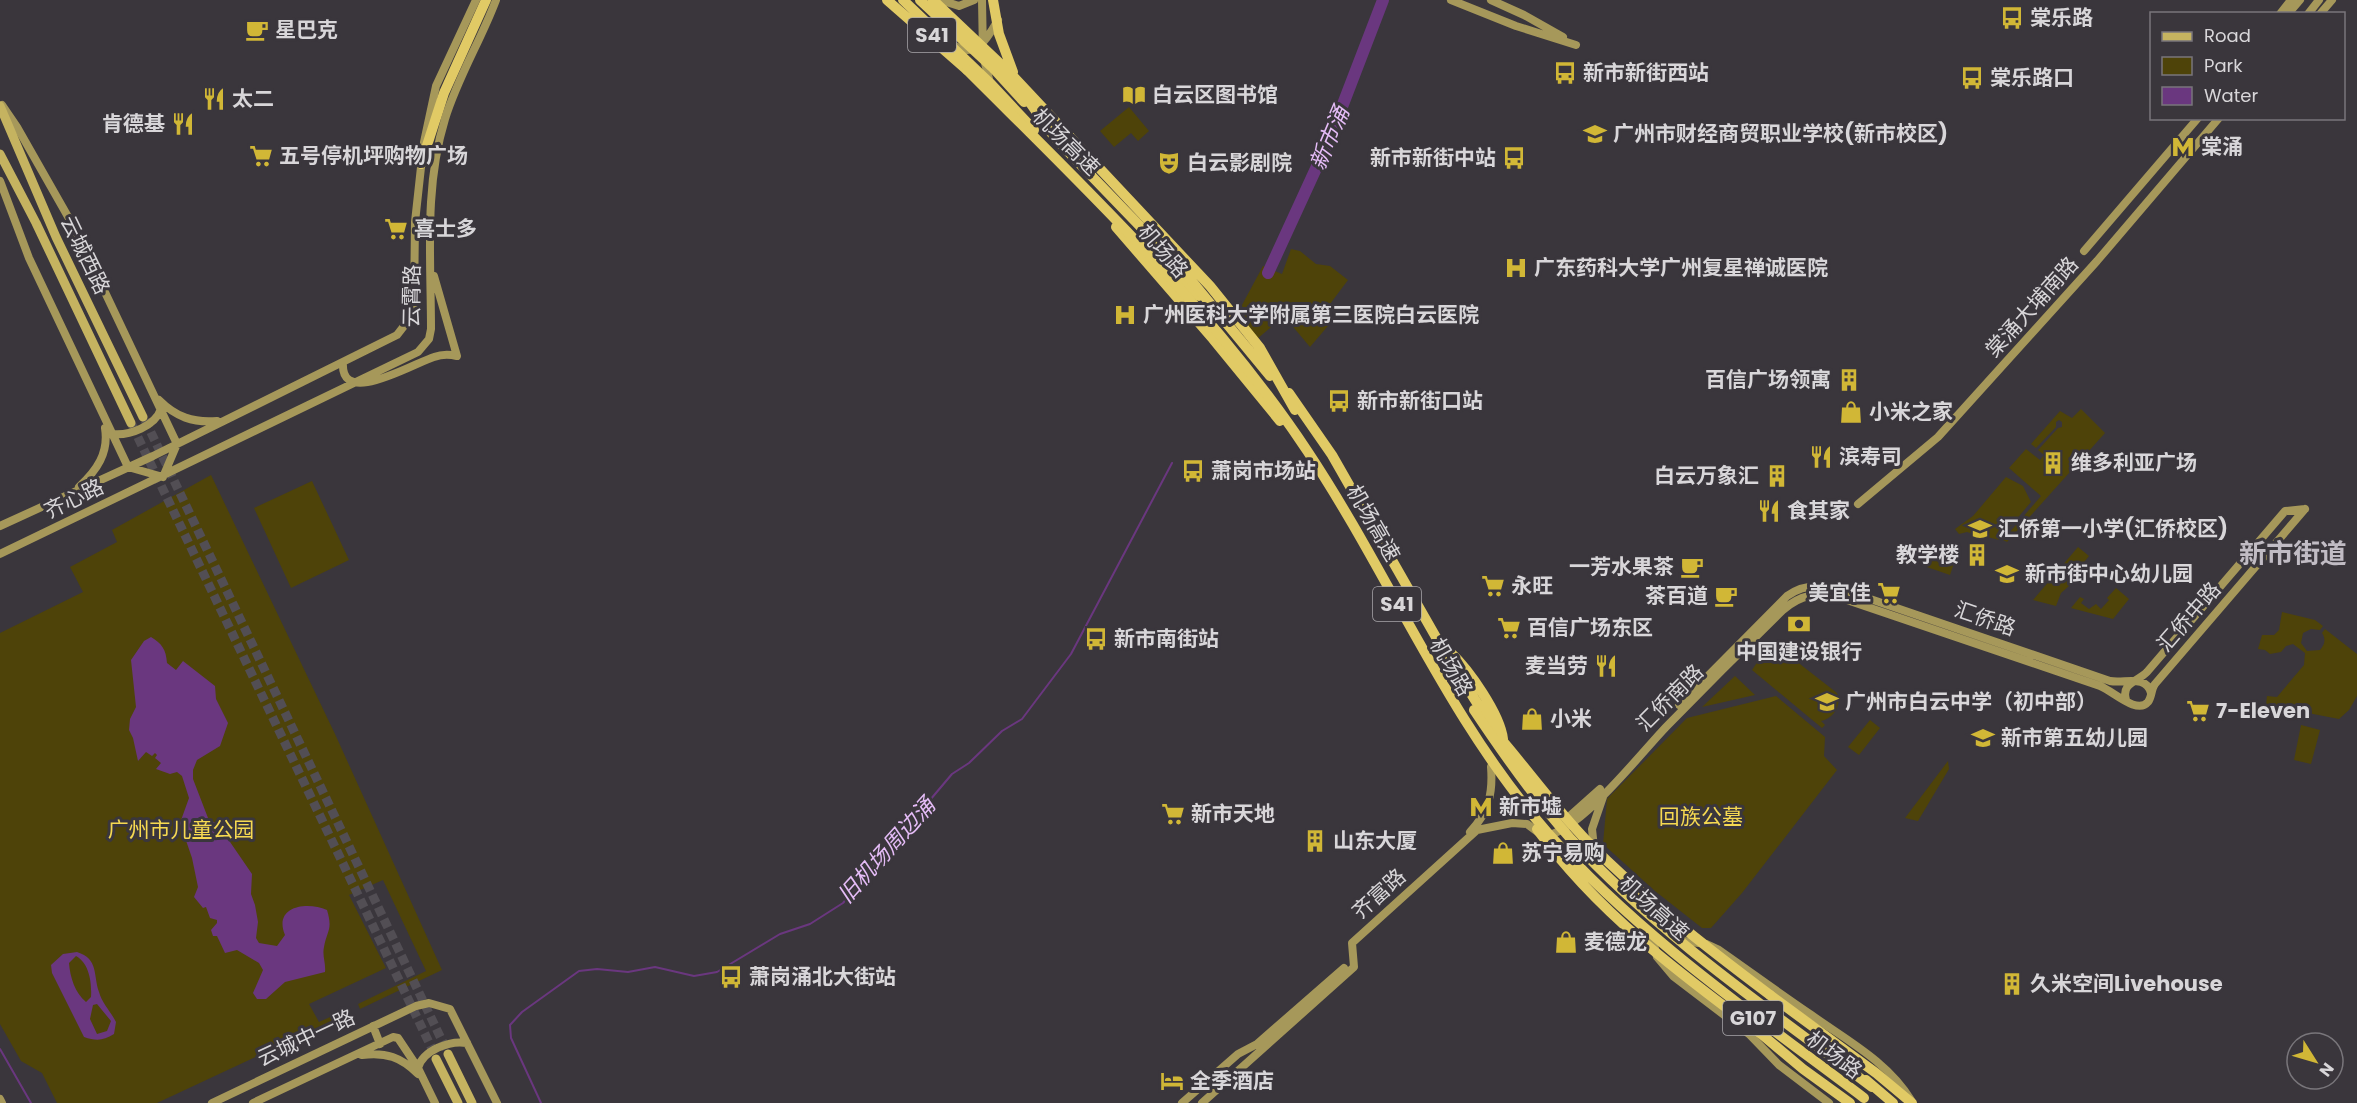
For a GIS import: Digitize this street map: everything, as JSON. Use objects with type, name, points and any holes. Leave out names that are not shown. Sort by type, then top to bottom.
[{"type":"highway","points":[[421,164],[444,93],[486,0]]},
{"type":"highway","points":[[887,0],[967,70]]},
{"type":"highway","name":"机场高速","points":[[897,0],[1172,278],[1253,375],[1291,427],[1335,495],[1438,678],[1484,749],[1547,832],[1596,883],[1644,927],[1861,1101]]},
{"type":"highway","name":"机场路","points":[[903,0],[1007,101],[1213,339],[1293,438],[1342,515],[1448,701],[1491,766],[1557,849],[1609,902],[1653,940],[1861,1101]]},
{"type":"highway","points":[[920,0],[992,67],[1151,247],[1183,281],[1230,323]]},
{"type":"highway","points":[[933,0],[1011,74],[1210,286],[1260,348],[1295,410]]},
{"type":"highway","name":"机场高速","points":[[993,0],[999,34],[1025,97],[1043,123],[1085,171],[1152,238],[1204,295],[1266,370],[1349,493],[1474,710],[1520,777],[1554,819],[1625,893],[1716,969],[1893,1103]]},
{"type":"highway","points":[[933,27],[940,28],[947,24],[951,19],[950,11]]},
{"type":"highway","points":[[1007,101],[1002,90],[1006,83],[1023,88]]},
{"type":"highway","name":"机场路","points":[[1230,323],[1268,366],[1318,432],[1442,646],[1463,666],[1492,710],[1500,727],[1503,745],[1564,825],[1596,861],[1684,941],[1893,1103]]},
{"type":"highway","points":[[1474,710],[1568,820],[1604,857],[1696,939],[1876,1073],[1912,1103]]},
{"type":"highway","points":[[1484,749],[1545,841],[1586,888],[1669,963],[1803,1069],[1861,1101]]},
{"type":"main road","name":"云霄路","points":[[153,456],[397,335],[411,317],[416,293],[415,222],[431,101],[476,0]]},
{"type":"main road","name":"云霄路","points":[[163,477],[356,384],[418,352],[425,346],[431,329],[430,201],[441,134],[459,82],[496,0]]},
{"type":"main road","points":[[940,0],[959,6],[974,0]]},
{"type":"main road","points":[[940,0],[1023,88]]},
{"type":"main road","points":[[982,0],[982,44],[985,69],[990,83]]},
{"type":"main road","points":[[998,0],[998,35],[1008,64],[1023,88]]},
{"type":"main road","points":[[1451,0],[1516,26],[1576,45],[1524,15],[1491,0]]},
{"type":"main road","points":[[2309,12],[2319,0]]},
{"type":"main road","points":[[2322,12],[2332,0]]},
{"type":"main road","points":[[2283,12],[2297,1]]},
{"type":"main road","points":[[951,45],[969,51],[976,49],[998,20]]},
{"type":"main road","name":"机场路","points":[[1023,88],[1175,254],[1230,323]]},
{"type":"main road","points":[[0,104],[17,127],[75,229],[177,444],[163,477],[128,467],[29,258],[0,181]]},
{"type":"main road","name":"云城西路","points":[[0,104],[42,206],[143,417]]},
{"type":"main road","name":"棠涌大埔南路","points":[[2084,251],[2196,120]]},
{"type":"main road","name":"棠涌大埔南路","points":[[1858,504],[1938,437],[2097,261],[2216,120]]},
{"type":"main road","name":"云城西路","points":[[0,154],[131,423]]},
{"type":"main road","points":[[343,363],[343,374],[346,379],[356,384],[383,378],[432,357],[448,354],[457,356],[431,267]]},
{"type":"main road","points":[[156,398],[175,414],[192,420],[222,420],[237,414]]},
{"type":"main road","points":[[112,434],[130,432],[152,422],[161,409]]},
{"type":"main road","points":[[73,493],[90,476],[104,454],[107,440],[104,418]]},
{"type":"main road","name":"齐心路","points":[[0,526],[153,456]]},
{"type":"main road","name":"齐心路","points":[[0,554],[163,477]]},
{"type":"main road","name":"汇侨中路","points":[[2133,681],[2144,675],[2285,511],[2305,509],[2155,684],[2151,693]]},
{"type":"main road","name":"汇侨南路","points":[[1564,825],[1780,603],[1802,588],[1824,590]]},
{"type":"main road","name":"汇侨路","points":[[1824,590],[1860,595],[2110,681],[2133,681]]},
{"type":"main road","name":"汇侨路","points":[[1824,590],[1841,598],[2100,686],[2126,700]]},
{"type":"main road","name":"汇侨南路","points":[[1546,836],[1564,825],[1605,792],[1783,610],[1801,597],[1824,590]]},
{"type":"main road","points":[[2133,681],[2146,683],[2151,693],[2148,702],[2140,707],[2133,706],[2126,700],[2126,687],[2133,681]]},
{"type":"main road","name":"齐富路","points":[[1184,1102],[1230,1061],[1257,1044],[1349,963],[1349,942],[1474,828],[1488,807],[1492,795],[1491,766]]},
{"type":"main road","points":[[1596,861],[1592,829],[1605,792]]},
{"type":"main road","name":"齐富路","points":[[1202,1103],[1354,967],[1352,943],[1476,830],[1506,823],[1532,826],[1557,849]]},
{"type":"main road","points":[[1653,940],[1661,963],[1673,976],[1749,1034],[1779,1065],[1829,1103]]},
{"type":"main road","points":[[1684,941],[1706,944],[1719,950],[1839,1033],[1891,1072],[1912,1103]]},
{"type":"main road","name":"云城中一路","points":[[212,1103],[416,1006],[429,1003],[450,1009],[467,1043]]},
{"type":"main road","points":[[373,1026],[380,1044],[393,1037],[398,1038],[418,1068],[435,1103]]},
{"type":"main road","points":[[418,1068],[422,1058],[427,1054],[452,1042],[467,1043],[497,1103]]},
{"type":"main road","name":"云城中一路","points":[[253,1103],[380,1044]]},
{"type":"main road","points":[[353,1056],[377,1053],[396,1057],[405,1062],[424,1081]]},
{"type":"main road","points":[[448,1054],[472,1103]]},
{"type":"main road","points":[[436,1059],[458,1103]]},
{"type":"main road","points":[[1870,1083],[1912,1103]]},
{"type":"green space","points":[[1129,107],[1149,131],[1138,141],[1131,133],[1114,147],[1100,131]]},
{"type":"green space","points":[[1291,249],[1300,251],[1316,264],[1330,266],[1348,280],[1330,304],[1329,315],[1333,320],[1310,347],[1284,316],[1250,345],[1242,305],[1263,266],[1282,274]]},
{"type":"green space","points":[[2081,409],[2105,433],[2007,542],[2003,540],[2041,496],[2009,468],[2026,449],[2040,460],[2044,455],[2038,450],[2058,428],[2062,427],[2062,422],[2059,420],[2056,422],[2056,427],[2036,448],[2031,444],[2060,411],[2072,418]]},
{"type":"green space","name":"广州市儿童公园","points":[[211,475],[335,734],[442,970],[360,1009],[358,1004],[426,971],[383,880],[349,895],[386,968],[309,1004],[319,1022],[348,1009],[350,1013],[157,1103],[57,1103],[42,1073],[21,1061],[0,1024],[0,633],[83,592],[70,567],[117,542],[112,530]]},
{"type":"green space","points":[[2006,477],[2023,486],[2031,502],[1999,540],[1984,536],[1978,531],[1976,535],[1967,532],[1959,534],[1955,529],[1973,516]]},
{"type":"green space","points":[[312,481],[349,560],[291,588],[254,508]]},
{"type":"green space","points":[[2078,547],[2089,556],[2077,571],[2073,569],[2065,577],[2069,586],[2061,593],[2056,606],[2033,600]]},
{"type":"green space","points":[[1933,552],[1942,555],[1941,561],[1943,556],[1955,560],[1950,575],[1921,565],[1923,558]]},
{"type":"green space","points":[[2116,588],[2129,599],[2113,619],[2071,608],[2080,597],[2084,599],[2081,603],[2089,609],[2096,604],[2101,609]]},
{"type":"green space","points":[[2282,612],[2315,620],[2323,626],[2320,630],[2311,629],[2303,633],[2301,643],[2307,651],[2320,650],[2324,644],[2322,633],[2325,629],[2357,654],[2357,696],[2349,710],[2339,719],[2266,705],[2267,696],[2277,697],[2304,665],[2305,653],[2293,644],[2286,646],[2281,652],[2270,654],[2258,649],[2262,635],[2274,635],[2279,630]]},
{"type":"green space","points":[[1770,650],[1782,650],[1837,693],[1838,706],[1830,717],[1821,721],[1825,725],[1822,728],[1752,670],[1762,655]]},
{"type":"green space","points":[[1735,676],[1755,695],[1702,707]]},
{"type":"green space","name":"回族公墓","points":[[1776,696],[1825,737],[1824,756],[1837,770],[1742,893],[1711,928],[1702,928],[1655,891],[1603,844],[1607,799],[1687,718]]},
{"type":"green space","points":[[1870,720],[1880,728],[1859,755],[1848,747]]},
{"type":"green space","points":[[2301,725],[2320,730],[2311,764],[2294,760]]},
{"type":"green space","points":[[1948,761],[1949,769],[1918,821],[1905,818]]},
{"type":"water","points":[[151,637],[163,647],[167,663],[176,670],[183,661],[215,686],[216,699],[228,723],[220,746],[197,760],[193,770],[193,779],[208,818],[225,830],[228,839],[252,874],[251,894],[258,922],[256,938],[259,943],[277,946],[285,935],[284,918],[294,908],[310,906],[327,910],[329,926],[324,950],[325,972],[285,982],[266,999],[257,999],[253,993],[263,970],[259,963],[237,950],[225,953],[217,936],[213,936],[211,930],[217,920],[210,918],[206,907],[203,908],[194,897],[198,887],[192,858],[180,823],[189,798],[182,776],[177,772],[170,774],[156,769],[161,763],[155,758],[157,755],[155,753],[152,756],[146,752],[138,761],[129,730],[130,719],[136,707],[131,660],[144,641]]},
{"type":"water","points":[[77,952],[92,963],[100,996],[116,1022],[114,1034],[99,1040],[84,1037],[52,973],[51,965],[63,954]],"holes":[[[76,956],[84,963],[90,979],[91,997],[86,1002],[76,989],[71,974],[69,963]],[[97,1004],[111,1021],[107,1031],[97,1034],[90,1019],[93,1005]]]},
{"type":"waterway","name":"新市涌","points":[[1268,273],[1330,138],[1383,0]]},
{"type":"waterway","name":"旧机场周边涌","points":[[541,1103],[511,1038],[510,1025],[522,1012],[579,971],[597,969],[628,972],[655,967],[694,976],[717,972],[780,934],[810,924],[843,903],[952,774],[969,763],[1002,731],[1022,719],[1071,654],[1172,463]]},
{"type":"waterway","name":"旧机场周边涌","points":[[0,1049],[31,1103]]},
{"type":"tunnel","points":[[145,420],[447,1051]]},
{"type":"tunnel","points":[[132,425],[436,1057]]},
{"type":"place","name":"棠乐路","points":[[2012,18]]},
{"type":"place","name":"星巴克","points":[[257,30]]},
{"type":"place","name":"新市新街西站","points":[[1565,73]]},
{"type":"place","name":"棠乐路口","points":[[1972,78]]},
{"type":"place","name":"白云区图书馆","points":[[1134,95]]},
{"type":"place","name":"太二","points":[[214,99]]},
{"type":"place","name":"肯德基","points":[[183,124]]},
{"type":"place","name":"广州市财经商贸职业学校(新市校区)","points":[[1595,134]]},
{"type":"place","name":"棠涌","points":[[2183,147]]},
{"type":"place","name":"五号停机坪购物广场","points":[[261,156]]},
{"type":"place","name":"新市新街中站","points":[[1514,158]]},
{"type":"place","name":"白云影剧院","points":[[1169,163]]},
{"type":"place","name":"喜士多","points":[[396,229]]},
{"type":"place","name":"广东药科大学广州复星禅诚医院","points":[[1516,268]]},
{"type":"place","name":"广州医科大学附属第三医院白云医院","points":[[1125,315]]},
{"type":"place","name":"百信广场领寓","points":[[1849,380]]},
{"type":"place","name":"新市新街口站","points":[[1339,401]]},
{"type":"place","name":"小米之家","points":[[1851,412]]},
{"type":"place","name":"滨寿司","points":[[1821,457]]},
{"type":"place","name":"维多利亚广场","points":[[2053,463]]},
{"type":"place","name":"萧岗市场站","points":[[1193,471]]},
{"type":"place","name":"白云万象汇","points":[[1777,476]]},
{"type":"place","name":"食其家","points":[[1769,511]]},
{"type":"place","name":"汇侨第一小学(汇侨校区)","points":[[1980,529]]},
{"type":"place","name":"教学楼","points":[[1977,555]]},
{"type":"place","name":"一芳水果茶","points":[[1692,567]]},
{"type":"place","name":"新市街中心幼儿园","points":[[2007,574]]},
{"type":"place","name":"永旺","points":[[1493,586]]},
{"type":"place","name":"美宜佳","points":[[1889,593]]},
{"type":"place","name":"茶百道","points":[[1726,596]]},
{"type":"place","name":"中国建设银行","points":[[1799,624]]},
{"type":"place","name":"百信广场东区","points":[[1509,628]]},
{"type":"place","name":"新市南街站","points":[[1096,639]]},
{"type":"place","name":"麦当劳","points":[[1606,666]]},
{"type":"place","name":"广州市白云中学（初中部）","points":[[1827,702]]},
{"type":"place","name":"7-Eleven","points":[[2198,711]]},
{"type":"place","name":"小米","points":[[1532,719]]},
{"type":"place","name":"新市第五幼儿园","points":[[1983,738]]},
{"type":"place","name":"新市墟","points":[[1481,807]]},
{"type":"place","name":"新市天地","points":[[1173,814]]},
{"type":"place","name":"山东大厦","points":[[1315,841]]},
{"type":"place","name":"苏宁易购","points":[[1503,853]]},
{"type":"place","name":"麦德龙","points":[[1566,942]]},
{"type":"place","name":"萧岗涌北大街站","points":[[731,977]]},
{"type":"place","name":"久米空间Livehouse","points":[[2012,984]]},
{"type":"place","name":"全季酒店","points":[[1172,1081]]},
{"type":"district","name":"新市街道","points":[[2293,554]]}]
